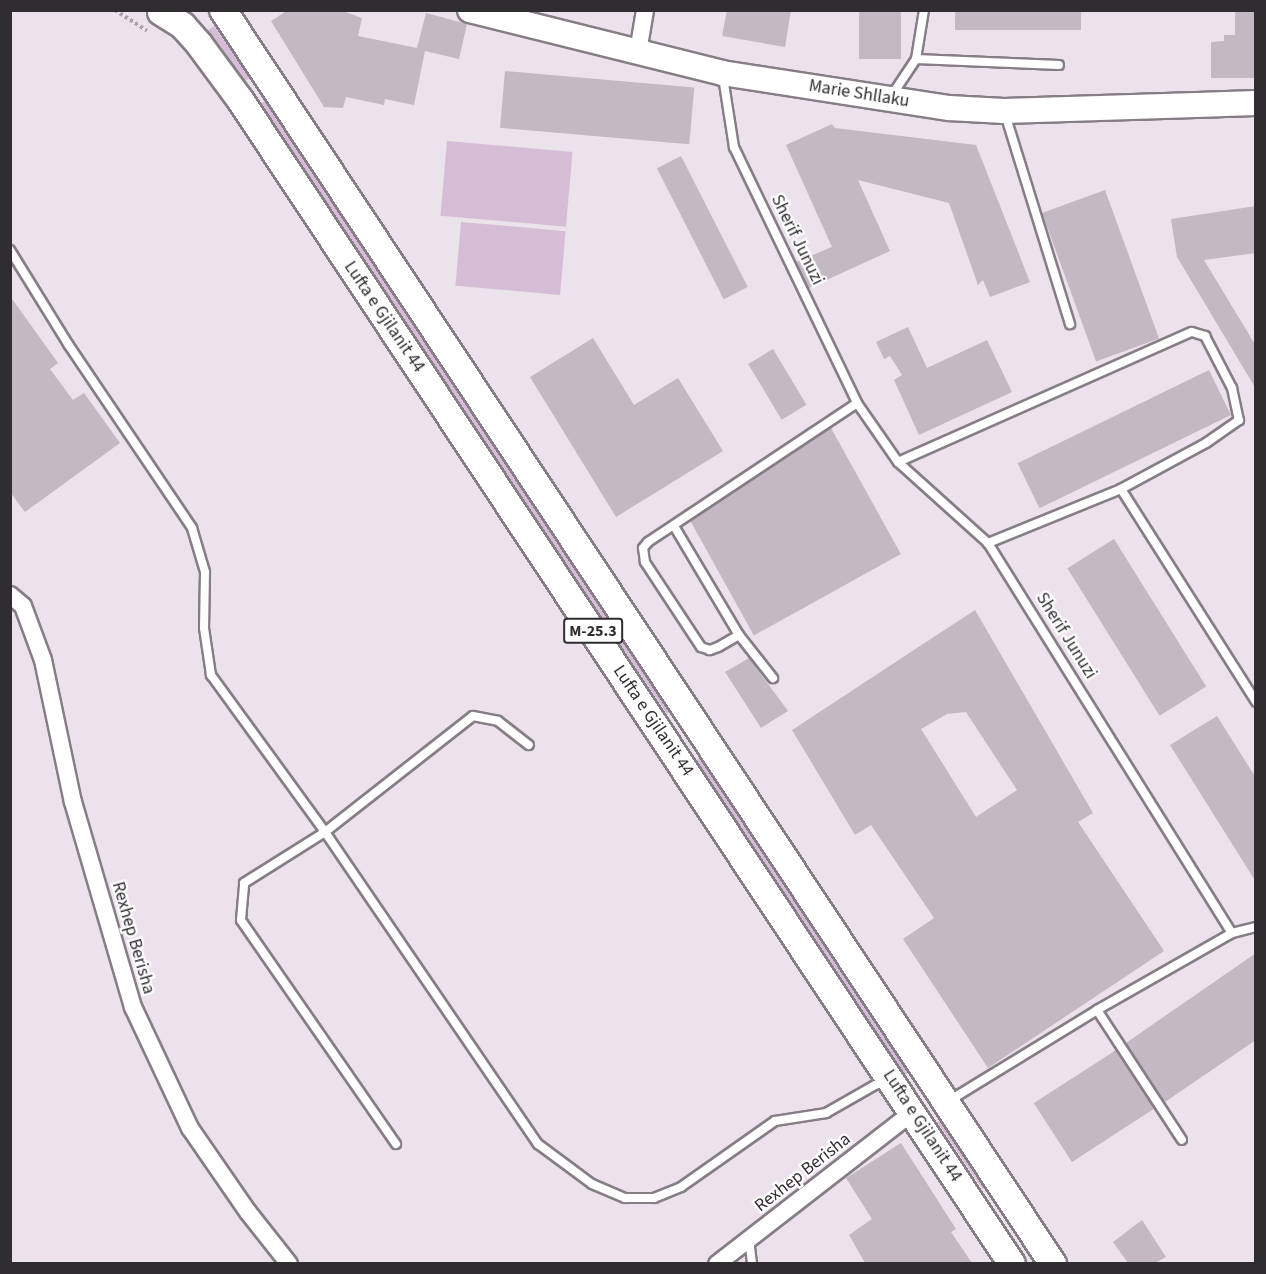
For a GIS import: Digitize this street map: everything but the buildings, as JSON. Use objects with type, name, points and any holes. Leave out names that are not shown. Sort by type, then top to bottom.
[{"type":"main road","name":"Lufta e Gjilanit 44","points":[[223,10],[1053,1263]]},
{"type":"main road","name":"Lufta e Gjilanit 44","points":[[165,11],[199,44],[241,101],[1012,1263]]},
{"type":"street","name":"Marie Shllaku","points":[[470,10],[722,73],[949,108],[1004,111],[1256,103]]},
{"type":"street","points":[[638,52],[645,10]]},
{"type":"street","name":"Rexhep Berisha","points":[[10,595],[23,606],[43,660],[73,802],[133,1007],[190,1128],[248,1212],[290,1263]]},
{"type":"street","name":"Rexhep Berisha","points":[[717,1263],[913,1112]]},
{"type":"lane","points":[[890,99],[916,58],[924,10]]},
{"type":"lane","points":[[916,58],[1059,66]]},
{"type":"lane","name":"Sherif Junuzi","points":[[722,73],[734,147],[856,403],[898,462],[988,543],[1233,933]]},
{"type":"lane","points":[[1004,111],[1070,324]]},
{"type":"lane","points":[[10,250],[68,344],[192,528],[205,572],[204,628],[211,675],[325,832],[538,1144],[592,1184],[625,1198],[654,1198],[681,1187],[776,1121],[826,1113],[875,1085],[892,1081]]},
{"type":"lane","points":[[898,462],[1192,332],[1205,336],[1232,388],[1239,420],[1206,443],[1120,489],[988,543]]},
{"type":"lane","points":[[739,634],[710,650],[701,647],[645,562],[643,548],[648,542],[856,403]]},
{"type":"lane","points":[[1120,489],[1256,702]]},
{"type":"lane","points":[[674,526],[739,634],[773,678]]},
{"type":"lane","points":[[396,1144],[241,920],[244,883],[325,832],[473,716],[498,721],[529,745]]},
{"type":"lane","points":[[947,1102],[1097,1010],[1233,933],[1256,927]]},
{"type":"lane","points":[[1097,1010],[1182,1140]]},
{"type":"lane","points":[[749,1239],[752,1263]]},
{"type":"shaded area","points":[[214,26],[250,78],[243,83],[207,31]]},
{"type":"shaded area","points":[[266,100],[676,708],[667,714],[257,106]]},
{"type":"shaded area","points":[[447,141],[573,152],[566,227],[440,216]]},
{"type":"shaded area","points":[[461,222],[566,231],[560,295],[455,286]]},
{"type":"shaded area","points":[[704,756],[912,1070],[902,1077],[696,760]]},
{"type":"shaded area","points":[[943,1118],[988,1185],[982,1189],[937,1122]]}]
